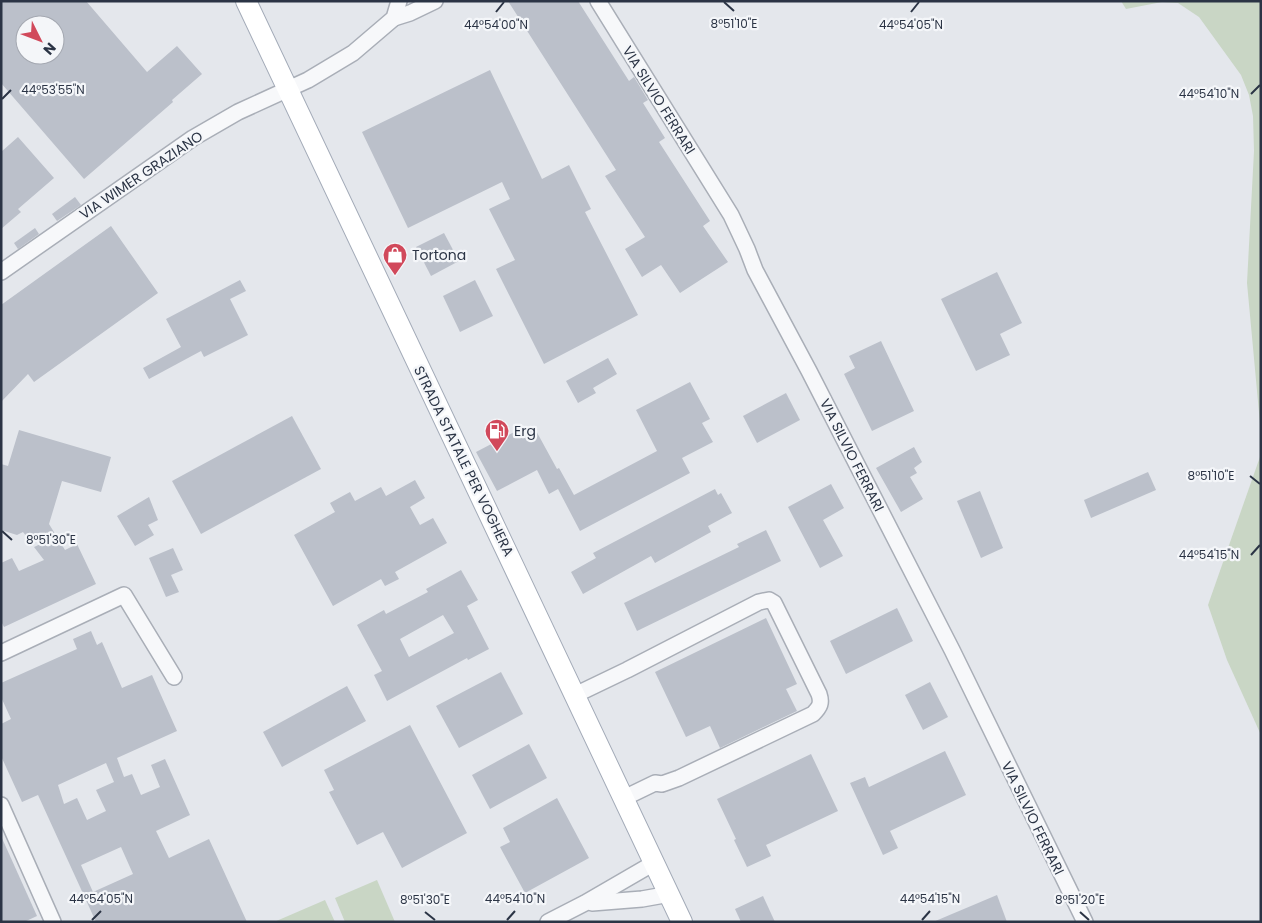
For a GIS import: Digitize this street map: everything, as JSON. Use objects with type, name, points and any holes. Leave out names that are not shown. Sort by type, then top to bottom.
[{"type":"main road","name":"STRADA STATALE PER VOGHERA","points":[[246,1],[682,922]]},
{"type":"street","points":[[394,18],[399,1]]},
{"type":"street","points":[[394,18],[410,13],[435,1]]},
{"type":"street","name":"VIA SILVIO FERRARI","points":[[598,1],[732,215],[755,270],[952,650],[1085,922]]},
{"type":"street","name":"VIA WIMER GRAZIANO","points":[[1,272],[193,138],[238,112],[308,80],[353,53],[394,18]]},
{"type":"street","points":[[1,653],[124,595],[174,677]]},
{"type":"street","points":[[575,695],[759,602],[769,600],[774,603],[819,694],[821,701],[819,708],[813,714],[679,778],[666,783],[655,783],[624,798]]},
{"type":"street","points":[[1,805],[53,922]]},
{"type":"street","points":[[548,922],[586,903],[654,863]]},
{"type":"street","points":[[586,903],[642,899],[670,894]]},
{"type":"green space","points":[[1121,1],[1261,1],[1261,434],[1247,283],[1254,151],[1253,116],[1249,95],[1241,75],[1199,17],[1178,3],[1162,2],[1126,9]]},
{"type":"green space","points":[[1261,454],[1261,735],[1227,660],[1208,605]]},
{"type":"green space","points":[[377,880],[395,922],[345,922],[335,898]]},
{"type":"green space","points":[[325,900],[335,922],[274,922]]},
{"type":"building","points":[[1,1],[86,1],[147,72],[177,46],[202,74],[172,100],[173,102],[84,179],[1,83]]},
{"type":"building","points":[[508,1],[578,1],[629,81],[634,77],[648,100],[643,103],[665,138],[659,142],[710,221],[703,226],[728,262],[680,293],[661,265],[642,277],[625,249],[645,237],[605,176],[616,170]]},
{"type":"building","points":[[490,70],[542,179],[569,165],[591,209],[585,212],[638,315],[544,364],[496,269],[515,260],[489,209],[510,199],[502,182],[408,228],[362,132]]},
{"type":"building","points":[[18,137],[54,178],[18,209],[21,212],[1,229],[1,152]]},
{"type":"building","points":[[75,197],[81,205],[57,221],[52,214]]},
{"type":"building","points":[[111,226],[158,293],[34,382],[28,374],[1,402],[1,305]]},
{"type":"building","points":[[35,228],[39,234],[18,249],[14,243]]},
{"type":"building","points":[[444,233],[459,261],[431,276],[416,247]]},
{"type":"building","points":[[997,272],[1022,323],[1000,334],[1010,355],[976,371],[941,299]]},
{"type":"building","points":[[240,280],[246,291],[230,299],[248,335],[204,357],[201,351],[149,379],[143,368],[181,347],[166,319]]},
{"type":"building","points":[[475,280],[493,316],[460,332],[443,296]]},
{"type":"building","points":[[881,341],[914,411],[872,431],[844,374],[855,368],[849,356]]},
{"type":"building","points":[[608,358],[617,374],[593,388],[596,393],[578,403],[566,381]]},
{"type":"building","points":[[690,382],[710,419],[702,423],[713,442],[682,458],[690,473],[580,531],[558,489],[549,494],[537,470],[497,491],[476,452],[522,428],[524,433],[534,427],[574,495],[657,451],[636,410]]},
{"type":"building","points":[[786,393],[800,420],[757,443],[743,416]]},
{"type":"building","points":[[292,416],[321,469],[201,534],[172,481]]},
{"type":"building","points":[[19,430],[111,457],[101,492],[62,481],[49,524],[65,550],[77,544],[96,584],[4,627],[1,621],[1,563],[12,558],[19,571],[44,560],[34,547],[45,542],[27,537],[23,532],[17,535],[1,530],[1,464],[8,466]]},
{"type":"building","points":[[914,447],[922,462],[914,468],[917,473],[910,477],[923,499],[901,512],[876,468]]},
{"type":"building","points":[[1148,472],[1156,490],[1091,518],[1084,500]]},
{"type":"building","points":[[415,480],[425,498],[410,507],[420,525],[433,518],[447,543],[395,572],[399,579],[385,586],[381,579],[333,606],[294,535],[335,512],[330,503],[350,492],[355,501],[381,487],[386,496]]},
{"type":"building","points":[[831,484],[844,508],[823,520],[843,556],[820,568],[788,507]]},
{"type":"building","points":[[715,489],[718,495],[721,493],[732,513],[708,526],[711,532],[655,563],[651,556],[583,594],[571,572],[596,558],[593,553]]},
{"type":"building","points":[[980,491],[1003,548],[981,558],[957,501]]},
{"type":"building","points":[[149,497],[158,520],[148,525],[154,535],[135,546],[117,516]]},
{"type":"building","points":[[766,530],[781,561],[637,631],[624,603],[739,547],[737,544]]},
{"type":"building","points":[[173,548],[183,570],[171,575],[179,592],[166,597],[149,558]]},
{"type":"building","points":[[461,570],[478,600],[467,606],[489,649],[468,660],[467,658],[387,701],[374,675],[382,671],[357,625],[384,610],[386,614],[428,592],[426,589]],"holes":[[[443,615],[454,633],[409,657],[400,639]]]},
{"type":"building","points":[[897,608],[913,641],[846,674],[830,641]]},
{"type":"building","points":[[766,618],[797,684],[786,689],[797,711],[720,748],[710,726],[686,737],[655,672]]},
{"type":"building","points":[[91,631],[97,645],[102,642],[122,688],[152,675],[177,731],[117,758],[124,777],[132,774],[141,795],[160,787],[151,765],[165,759],[190,815],[156,831],[169,858],[209,839],[247,922],[96,922],[38,795],[22,802],[1,756],[1,724],[11,719],[1,697],[1,683],[77,649],[73,639]],"holes":[[[106,763],[114,782],[96,790],[106,811],[87,820],[77,798],[64,804],[58,785]],[[121,847],[133,874],[93,892],[81,865]]]},
{"type":"building","points":[[501,672],[523,714],[459,748],[436,706]]},
{"type":"building","points":[[930,682],[948,717],[923,730],[905,695]]},
{"type":"building","points":[[347,686],[366,721],[282,767],[263,732]]},
{"type":"building","points":[[410,725],[467,833],[402,868],[383,832],[357,845],[329,792],[334,790],[324,770]]},
{"type":"building","points":[[529,744],[547,778],[490,809],[472,775]]},
{"type":"building","points":[[945,751],[966,795],[890,831],[898,848],[883,855],[850,783],[865,777],[869,787]]},
{"type":"building","points":[[811,754],[838,811],[766,845],[771,856],[747,867],[717,799]]},
{"type":"building","points":[[557,798],[589,858],[525,893],[500,847],[510,842],[503,828]]},
{"type":"building","points":[[1,836],[37,916],[24,922],[1,922]]},
{"type":"building","points":[[997,895],[1007,922],[933,922]]},
{"type":"building","points":[[763,896],[775,922],[741,922],[735,909]]},
{"type":"place","name":"Tortona","points":[[395,276]]},
{"type":"place","name":"Erg","points":[[497,452]]}]
